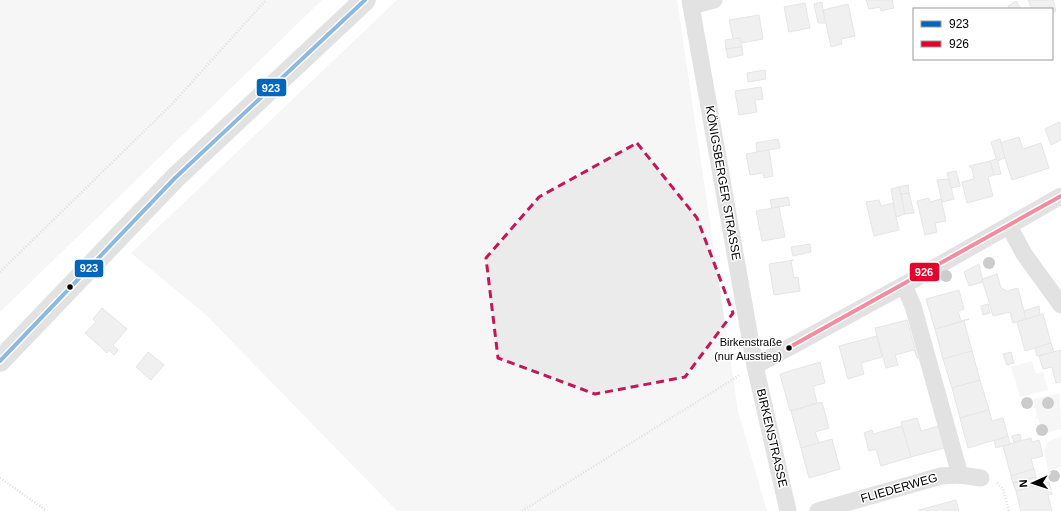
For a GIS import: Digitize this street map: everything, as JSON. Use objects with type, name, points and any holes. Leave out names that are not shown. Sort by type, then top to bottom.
[{"type":"main road","points":[[0,361],[175,178],[365,0]]},
{"type":"street","points":[[690,3],[714,0]]},
{"type":"street","name":"KÖNIGSBERGER STRASSE","points":[[690,3],[755,366]]},
{"type":"street","points":[[755,366],[904,285],[1061,196]]},
{"type":"street","points":[[1009,226],[1024,254],[1061,305]]},
{"type":"street","points":[[904,285],[913,306],[960,475]]},
{"type":"street","name":"BIRKENSTRASSE","points":[[755,366],[788,511]]},
{"type":"street","name":"FLIEDERWEG","points":[[818,511],[941,476],[960,475],[981,478]]},
{"type":"path","points":[[0,272],[173,103],[266,0]]},
{"type":"path","points":[[522,511],[755,366]]},
{"type":"path","points":[[0,478],[47,511]]},
{"type":"path","points":[[981,478],[994,479],[1003,489],[1009,511]]},
{"type":"highlighted area","points":[[637,143],[697,218],[733,313],[685,377],[595,394],[498,358],[486,258],[539,197]]},
{"type":"shaded area","points":[[0,0],[322,0],[0,312]]},
{"type":"shaded area","points":[[397,0],[677,0],[738,411],[767,511],[397,511],[206,315],[131,253]]},
{"type":"shaded area","points":[[1032,361],[1036,374],[1043,372],[1048,390],[1020,397],[1011,367]]},
{"type":"shaded area","points":[[1060,393],[1061,429],[1044,434],[1039,430],[1041,427],[1038,418],[1036,419],[1035,417],[1037,417],[1036,409],[1033,407],[1035,405],[1033,399]]},
{"type":"shaded area","points":[[1061,437],[1061,467],[1048,471],[1044,451],[1048,441]]},
{"type":"building","points":[[866,0],[892,0],[894,8],[881,11],[880,7],[869,9]]},
{"type":"building","points":[[1028,0],[1053,0],[1056,11],[1053,12],[1053,8],[1032,8]]},
{"type":"building","points":[[1016,1],[1020,8],[1009,8],[1008,6]]},
{"type":"building","points":[[822,2],[826,23],[818,23],[814,4]]},
{"type":"building","points":[[805,3],[810,28],[789,32],[784,7]]},
{"type":"building","points":[[848,4],[855,36],[841,39],[842,44],[831,47],[823,10]]},
{"type":"building","points":[[759,15],[763,39],[741,43],[740,38],[733,39],[729,20]]},
{"type":"building","points":[[740,38],[742,47],[726,49],[725,40]]},
{"type":"building","points":[[742,47],[743,55],[728,58],[726,49]]},
{"type":"building","points":[[765,70],[766,79],[748,82],[747,73]]},
{"type":"building","points":[[761,87],[763,99],[755,100],[757,112],[739,115],[735,91]]},
{"type":"building","points":[[1059,122],[1061,125],[1061,140],[1051,145],[1045,129]]},
{"type":"building","points":[[1019,137],[1023,149],[1041,143],[1049,168],[1012,180],[1000,143]]},
{"type":"building","points":[[778,139],[780,148],[757,152],[756,143]]},
{"type":"building","points":[[1000,139],[1005,158],[997,161],[991,142]]},
{"type":"building","points":[[769,150],[773,176],[764,178],[763,173],[750,175],[746,154]]},
{"type":"building","points":[[997,159],[1001,174],[994,175],[990,161]]},
{"type":"building","points":[[990,161],[994,175],[988,177],[993,196],[967,203],[962,182],[974,179],[972,168],[969,166]]},
{"type":"building","points":[[956,171],[960,186],[951,188],[947,173]]},
{"type":"building","points":[[949,179],[954,199],[942,202],[937,180]]},
{"type":"building","points":[[908,185],[909,193],[901,194],[899,187]]},
{"type":"building","points":[[899,187],[905,214],[896,217],[891,189]]},
{"type":"building","points":[[909,193],[914,213],[905,214],[901,194]]},
{"type":"building","points":[[788,197],[790,205],[772,208],[770,200]]},
{"type":"building","points":[[929,198],[930,202],[941,199],[946,221],[935,223],[937,232],[925,235],[917,201]]},
{"type":"building","points":[[879,200],[881,206],[893,203],[899,230],[874,236],[866,202]]},
{"type":"building","points":[[779,207],[785,237],[762,241],[756,211]]},
{"type":"building","points":[[810,244],[811,252],[793,256],[791,247]]},
{"type":"building","points":[[794,260],[791,261],[794,278],[798,277],[800,291],[774,295],[769,264]]},
{"type":"building","points":[[979,264],[983,282],[969,286],[964,272]]},
{"type":"building","points":[[997,274],[1001,288],[1007,291],[1018,288],[1026,319],[1013,323],[1010,312],[993,316],[982,279]]},
{"type":"building","points":[[959,290],[964,309],[958,311],[961,321],[969,319],[935,329],[926,299]]},
{"type":"building","points":[[988,304],[990,313],[983,315],[981,306]]},
{"type":"building","points":[[1039,306],[1040,315],[1026,319],[1024,311]]},
{"type":"building","points":[[102,308],[127,329],[113,345],[118,350],[114,355],[109,350],[107,353],[85,333],[96,322],[93,319]]},
{"type":"building","points":[[1043,314],[1051,343],[1025,351],[1017,322]]},
{"type":"building","points":[[907,320],[918,359],[914,350],[895,355],[898,365],[886,368],[875,328]]},
{"type":"building","points":[[964,321],[972,351],[943,359],[935,329]]},
{"type":"building","points":[[877,336],[882,357],[861,363],[864,374],[848,379],[839,346]]},
{"type":"building","points":[[1051,343],[1054,352],[1037,356],[1035,348]]},
{"type":"building","points":[[1061,350],[1061,382],[1056,383],[1052,367],[1043,369],[1039,356]]},
{"type":"building","points":[[972,351],[980,380],[952,388],[943,359]]},
{"type":"building","points":[[148,352],[164,365],[151,380],[136,367]]},
{"type":"building","points":[[1011,352],[1014,363],[1007,365],[1003,354]]},
{"type":"building","points":[[820,362],[825,383],[813,386],[817,403],[790,411],[780,374]]},
{"type":"building","points":[[980,380],[989,410],[960,418],[952,388]]},
{"type":"building","points":[[822,402],[829,428],[815,432],[819,443],[801,448],[791,411]]},
{"type":"building","points":[[989,410],[992,421],[1003,418],[1008,436],[968,448],[960,418]]},
{"type":"building","points":[[917,418],[921,431],[942,425],[948,447],[911,457],[901,422]]},
{"type":"building","points":[[902,426],[911,457],[881,466],[876,449],[869,451],[864,433],[872,430],[873,434]]},
{"type":"building","points":[[1020,434],[1021,440],[1014,442],[1012,436]]},
{"type":"building","points":[[1008,436],[1010,444],[996,448],[994,441]]},
{"type":"building","points":[[1031,438],[1032,442],[1039,440],[1043,456],[1031,459],[1034,469],[1011,476],[1003,446]]},
{"type":"building","points":[[832,439],[840,469],[809,478],[801,448]]},
{"type":"building","points":[[1034,469],[1036,477],[1013,483],[1011,476]]},
{"type":"building","points":[[1036,477],[1038,485],[1016,491],[1013,483]]},
{"type":"building","points":[[1049,482],[1052,494],[1048,495],[1052,511],[1021,511],[1016,491]]},
{"type":"building","points":[[956,500],[959,511],[919,511],[919,510]]},
{"type":"transit line","name":"923","points":[[0,361],[175,178],[365,0]]},
{"type":"transit line","name":"926","points":[[788,348],[1061,196]]},
{"type":"place","name":"Birkenstraße (nur Ausstieg)","points":[[789,348]]}]
